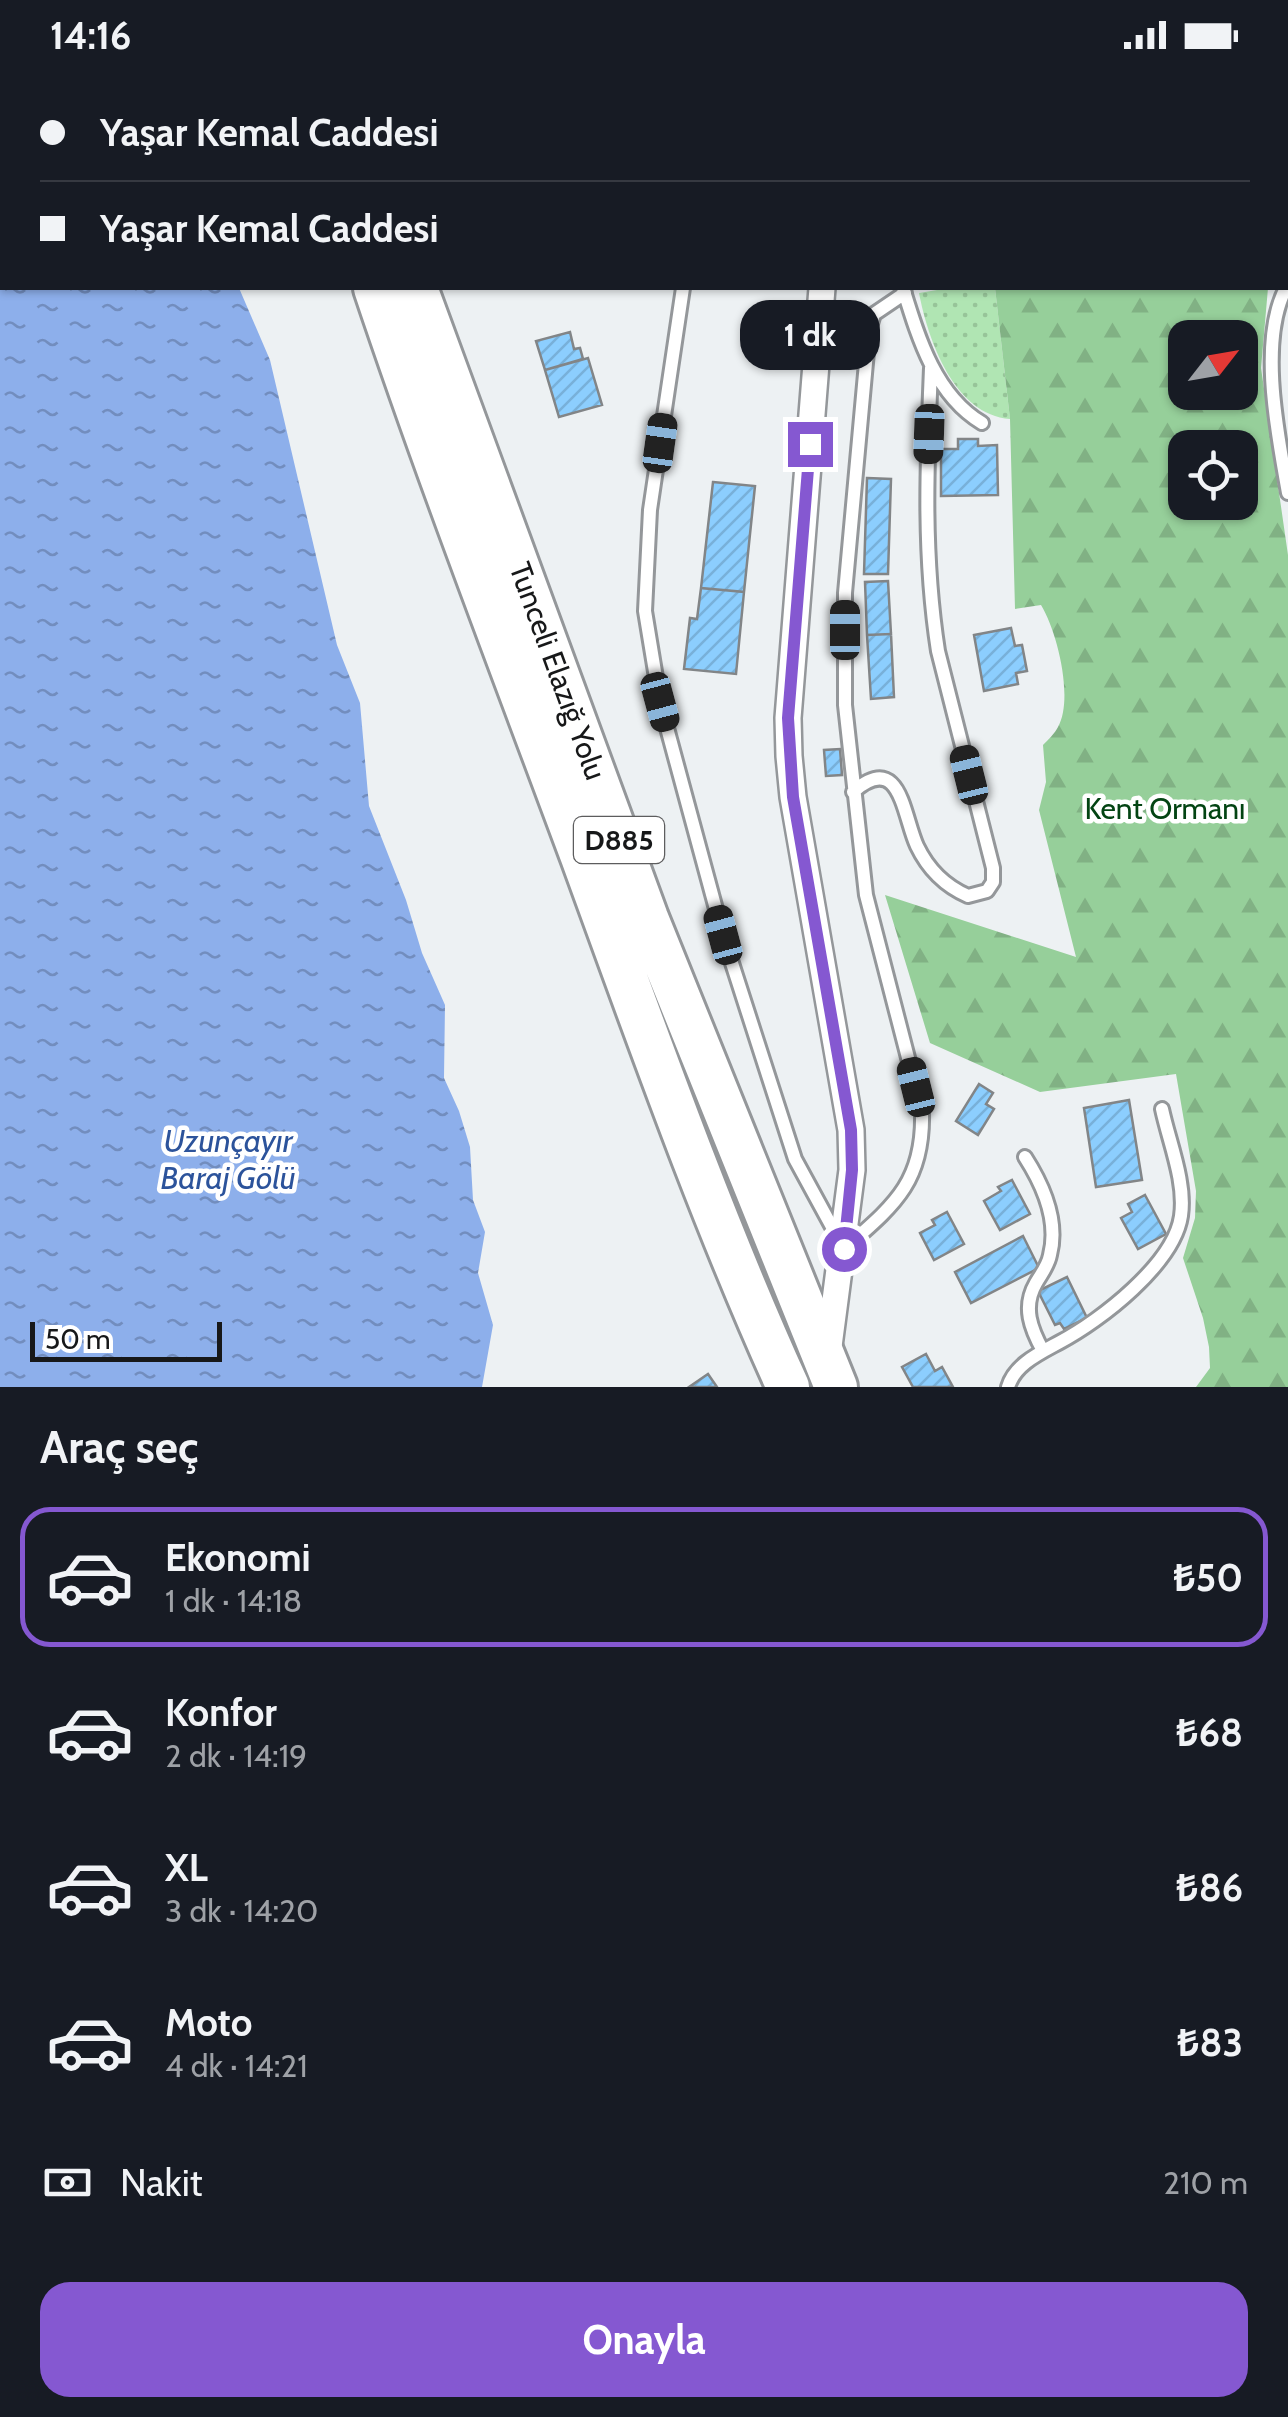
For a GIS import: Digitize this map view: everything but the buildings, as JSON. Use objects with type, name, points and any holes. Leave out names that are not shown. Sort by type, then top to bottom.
[{"type":"main road","name":"Tunceli Elazığ Yolu","points":[[376,290],[622,967],[757,1320],[788,1387]]},
{"type":"main road","name":"Tunceli Elazığ Yolu","points":[[417,290],[646,918],[828,1381]]},
{"type":"street","points":[[822,290],[788,718],[793,797],[851,1130],[852,1170],[828,1381]]},
{"type":"lane","points":[[683,290],[649,527],[645,611],[660,702],[723,935],[795,1159],[844,1249],[903,1195],[923,1138],[922,1112],[866,895],[845,686],[845,593],[869,330],[874,314],[904,290],[931,368],[958,404],[982,423]]},
{"type":"lane","points":[[1285,290],[1276,314],[1274,370],[1288,493]]},
{"type":"lane","points":[[854,792],[866,782],[881,778],[893,783],[918,849],[943,882],[968,896],[987,891],[993,882],[994,868],[932,618],[925,520],[931,368]]},
{"type":"lane","points":[[1008,1387],[1021,1367],[1105,1312],[1140,1281],[1172,1242],[1181,1215],[1181,1196],[1162,1109]]},
{"type":"lane","points":[[1025,1156],[1046,1194],[1052,1243],[1047,1267],[1028,1301],[1030,1327],[1043,1351]]},
{"type":"green space","points":[[995,290],[1010,419],[990,414],[959,390],[937,352],[919,293]]},
{"type":"green space","name":"Kent Ormanı","points":[[995,290],[1268,290],[1261,368],[1288,555],[1288,1387],[1196,1387],[1210,1368],[1209,1347],[1183,1258],[1195,1218],[1196,1191],[1176,1074],[1040,1092],[930,1043],[885,895],[1076,957],[1039,810],[1046,782],[1043,745],[1057,729],[1064,699],[1058,647],[1041,605],[1015,609],[1010,419]]},
{"type":"water","name":"Uzunçayır Baraj Gölü","points":[[0,290],[240,290],[270,360],[337,645],[360,703],[369,806],[445,1005],[444,1078],[470,1147],[473,1200],[485,1232],[478,1273],[493,1325],[482,1387],[0,1387]]},
{"type":"route","points":[[810,444],[788,718],[793,797],[851,1130],[852,1170],[844,1249]]}]
